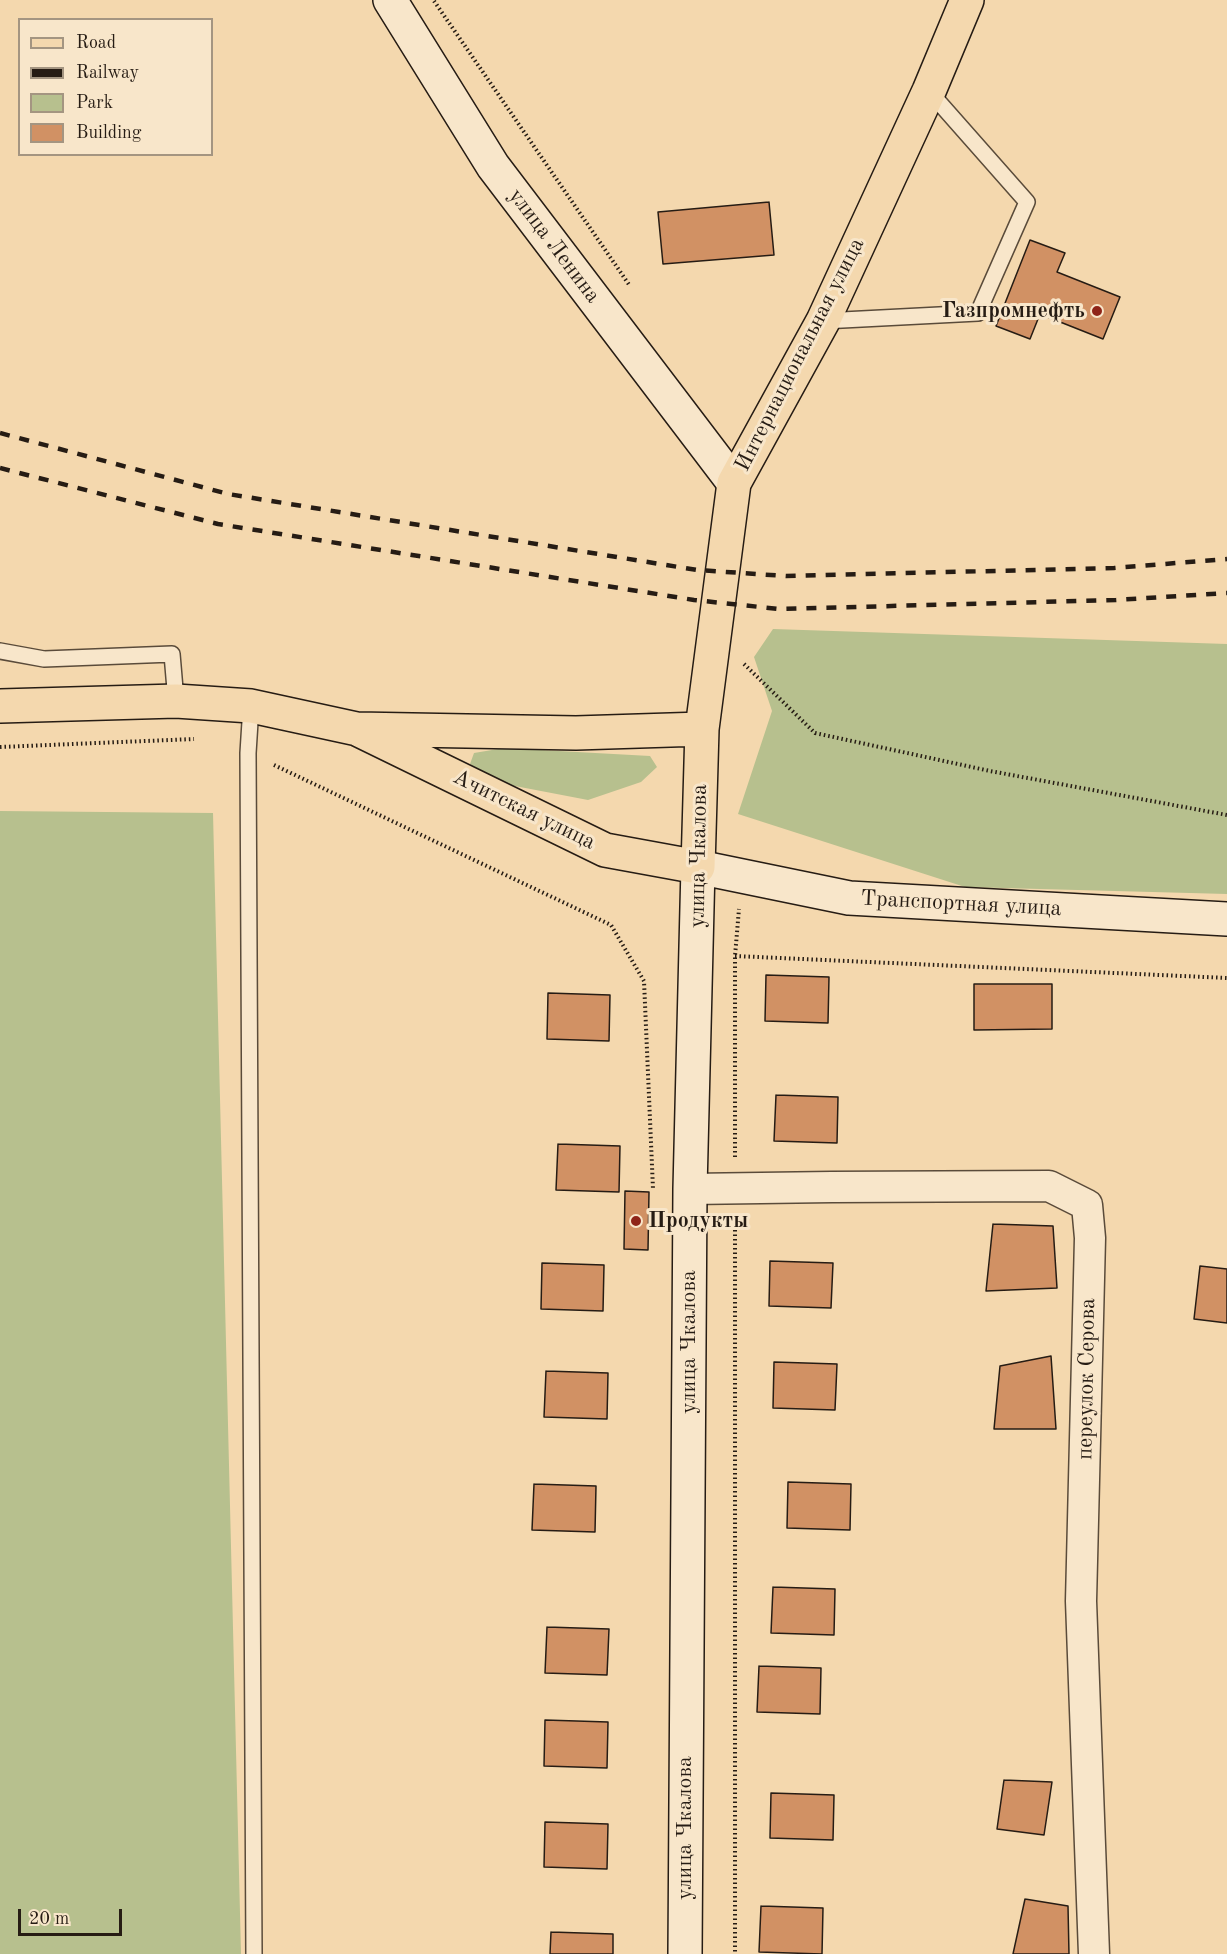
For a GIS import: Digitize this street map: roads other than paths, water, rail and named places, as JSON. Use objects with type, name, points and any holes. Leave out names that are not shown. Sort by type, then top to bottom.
[{"type":"main road","name":"улица Ленина","points":[[390,0],[493,166],[734,483]]},
{"type":"main road","name":"Интернациональная улица","points":[[702,729],[734,483],[823,321],[967,0]]},
{"type":"main road","name":"Ачитская улица","points":[[0,706],[176,701],[251,706],[357,729],[576,734],[702,729]]},
{"type":"main road","name":"Ачитская улица","points":[[357,729],[605,850],[698,867]]},
{"type":"main road","name":"улица Чкалова","points":[[684,1954],[690,1189],[702,729]]},
{"type":"main road","name":"Транспортная улица","points":[[698,867],[849,898],[1227,919]]},
{"type":"street","name":"переулок Серова","points":[[690,1189],[1049,1186],[1087,1204],[1090,1238],[1081,1601],[1094,1954]]},
{"type":"lane","points":[[823,321],[978,313],[1027,202],[928,91]]},
{"type":"lane","points":[[0,651],[44,659],[172,654],[176,701]]},
{"type":"lane","points":[[251,706],[248,753],[254,1954]]},
{"type":"railway","points":[[0,433],[228,494],[697,570],[786,576],[1114,568],[1227,559]]},
{"type":"railway","points":[[0,468],[218,524],[694,600],[779,609],[1116,600],[1227,593]]},
{"type":"place","name":"Газпромнефть","points":[[1097,311]]},
{"type":"place","name":"Продукты","points":[[636,1221]]}]
